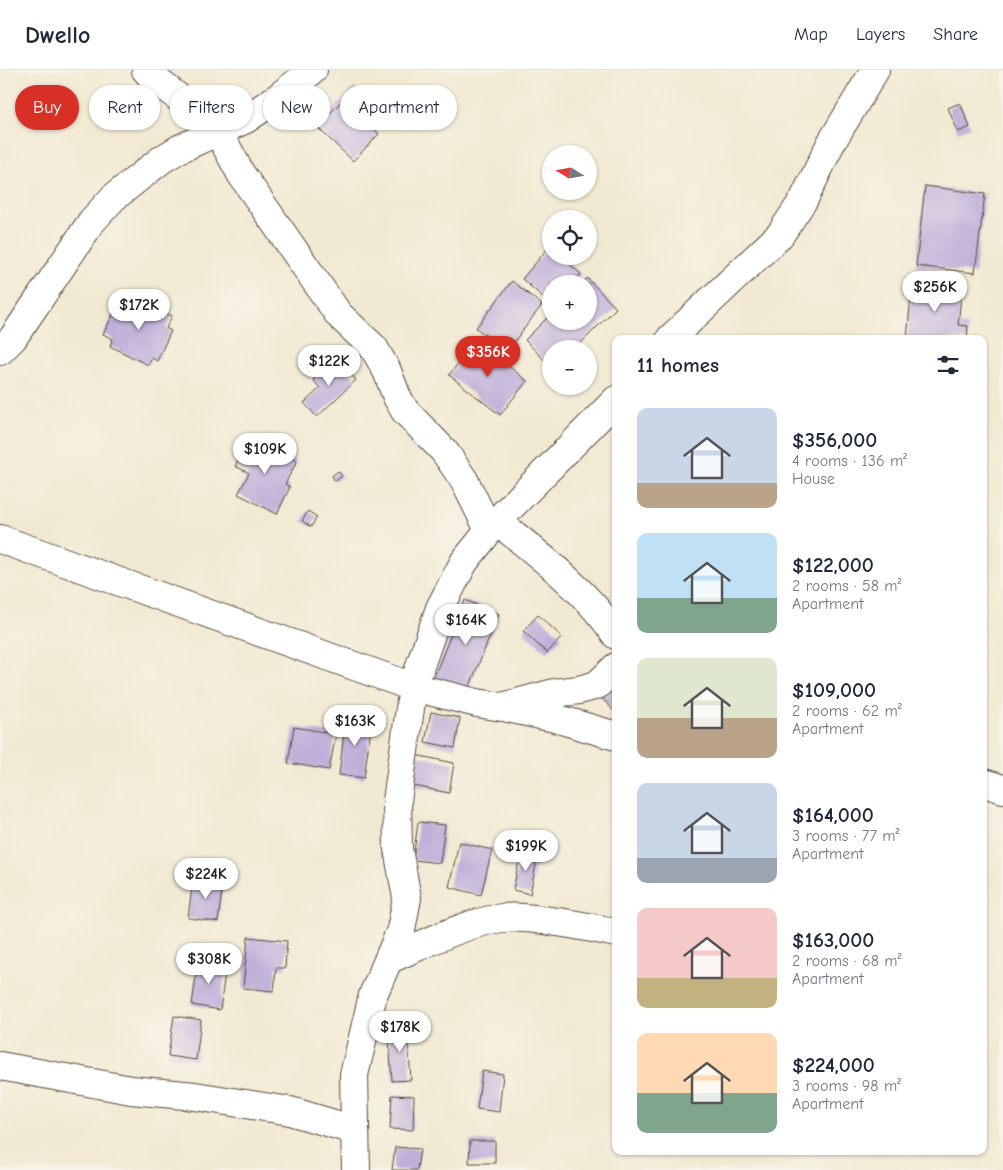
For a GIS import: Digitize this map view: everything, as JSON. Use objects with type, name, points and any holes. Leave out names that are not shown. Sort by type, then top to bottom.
[{"type":"street","points":[[146,70],[152,77],[202,116],[219,133],[241,174],[338,315],[374,348],[387,371],[397,397],[405,411],[444,451],[493,525],[536,552],[589,603],[612,630]]},
{"type":"street","points":[[0,351],[13,338],[92,221],[113,198],[179,149],[219,133],[246,119],[277,98],[312,70]]},
{"type":"street","points":[[674,335],[780,235],[804,199],[831,143],[875,70]]},
{"type":"street","points":[[356,1170],[354,1075],[374,995],[401,930],[407,898],[398,849],[398,801],[413,687],[440,608],[464,562],[493,525],[612,404]]},
{"type":"street","points":[[0,539],[413,687],[477,703],[555,718],[612,735]]},
{"type":"street","points":[[502,707],[554,693],[579,690],[596,685],[612,671]]},
{"type":"street","points":[[987,784],[1003,789]]},
{"type":"street","points":[[390,958],[479,923],[503,918],[530,919],[612,932]]},
{"type":"street","points":[[0,1066],[132,1090],[195,1096],[290,1111],[354,1130]]},
{"type":"building","points":[[340,103],[340,130],[375,130],[379,134],[353,161],[320,130],[330,130],[330,113]]},
{"type":"building","points":[[960,103],[970,127],[958,132],[948,108]]},
{"type":"building","points":[[925,186],[985,194],[975,273],[916,266]]},
{"type":"building","points":[[542,255],[542,265],[570,265],[581,274],[542,275],[542,296],[522,279]]},
{"type":"building","points":[[512,281],[542,305],[507,351],[476,328]]},
{"type":"building","points":[[912,283],[959,287],[958,297],[961,297],[958,325],[968,326],[967,335],[907,335]]},
{"type":"building","points":[[597,288],[616,308],[597,327]]},
{"type":"building","points":[[133,297],[172,316],[166,328],[171,331],[157,361],[152,358],[148,365],[110,346],[113,339],[103,334],[118,305],[127,309]]},
{"type":"building","points":[[542,323],[542,330],[594,330],[584,340],[542,340],[542,358],[525,340]]},
{"type":"building","points":[[477,340],[527,381],[500,415],[449,375]]},
{"type":"building","points":[[336,359],[356,380],[317,417],[304,403],[320,388],[313,380]]},
{"type":"building","points":[[250,437],[297,461],[285,484],[290,487],[277,514],[238,494],[249,473],[235,466]]},
{"type":"building","points":[[338,471],[342,476],[335,481],[332,476]]},
{"type":"building","points":[[308,511],[317,517],[311,527],[302,521]]},
{"type":"building","points":[[465,600],[499,614],[467,693],[433,679]]},
{"type":"building","points":[[538,615],[562,637],[547,653],[523,631]]},
{"type":"building","points":[[612,684],[612,709],[599,695]]},
{"type":"building","points":[[431,712],[460,718],[455,748],[425,742]]},
{"type":"building","points":[[346,717],[372,720],[364,778],[339,775]]},
{"type":"building","points":[[294,727],[336,734],[329,770],[288,763]]},
{"type":"building","points":[[415,755],[454,763],[449,793],[409,785]]},
{"type":"building","points":[[418,822],[445,825],[440,863],[413,860]]},
{"type":"building","points":[[459,842],[492,850],[481,895],[449,887]]},
{"type":"building","points":[[521,851],[538,854],[530,894],[513,890]]},
{"type":"building","points":[[193,879],[223,883],[218,922],[188,918]]},
{"type":"building","points":[[248,937],[287,941],[285,968],[276,968],[274,991],[243,988]]},
{"type":"building","points":[[198,961],[226,965],[220,1010],[192,1005]]},
{"type":"building","points":[[174,1016],[201,1020],[196,1060],[168,1056]]},
{"type":"building","points":[[407,1024],[411,1080],[392,1081],[388,1026]]},
{"type":"building","points":[[482,1071],[503,1074],[499,1112],[477,1109]]},
{"type":"building","points":[[392,1095],[414,1096],[413,1130],[390,1129]]},
{"type":"building","points":[[470,1141],[495,1141],[495,1163],[469,1163]]},
{"type":"building","points":[[395,1147],[420,1149],[417,1170],[392,1170]]}]
